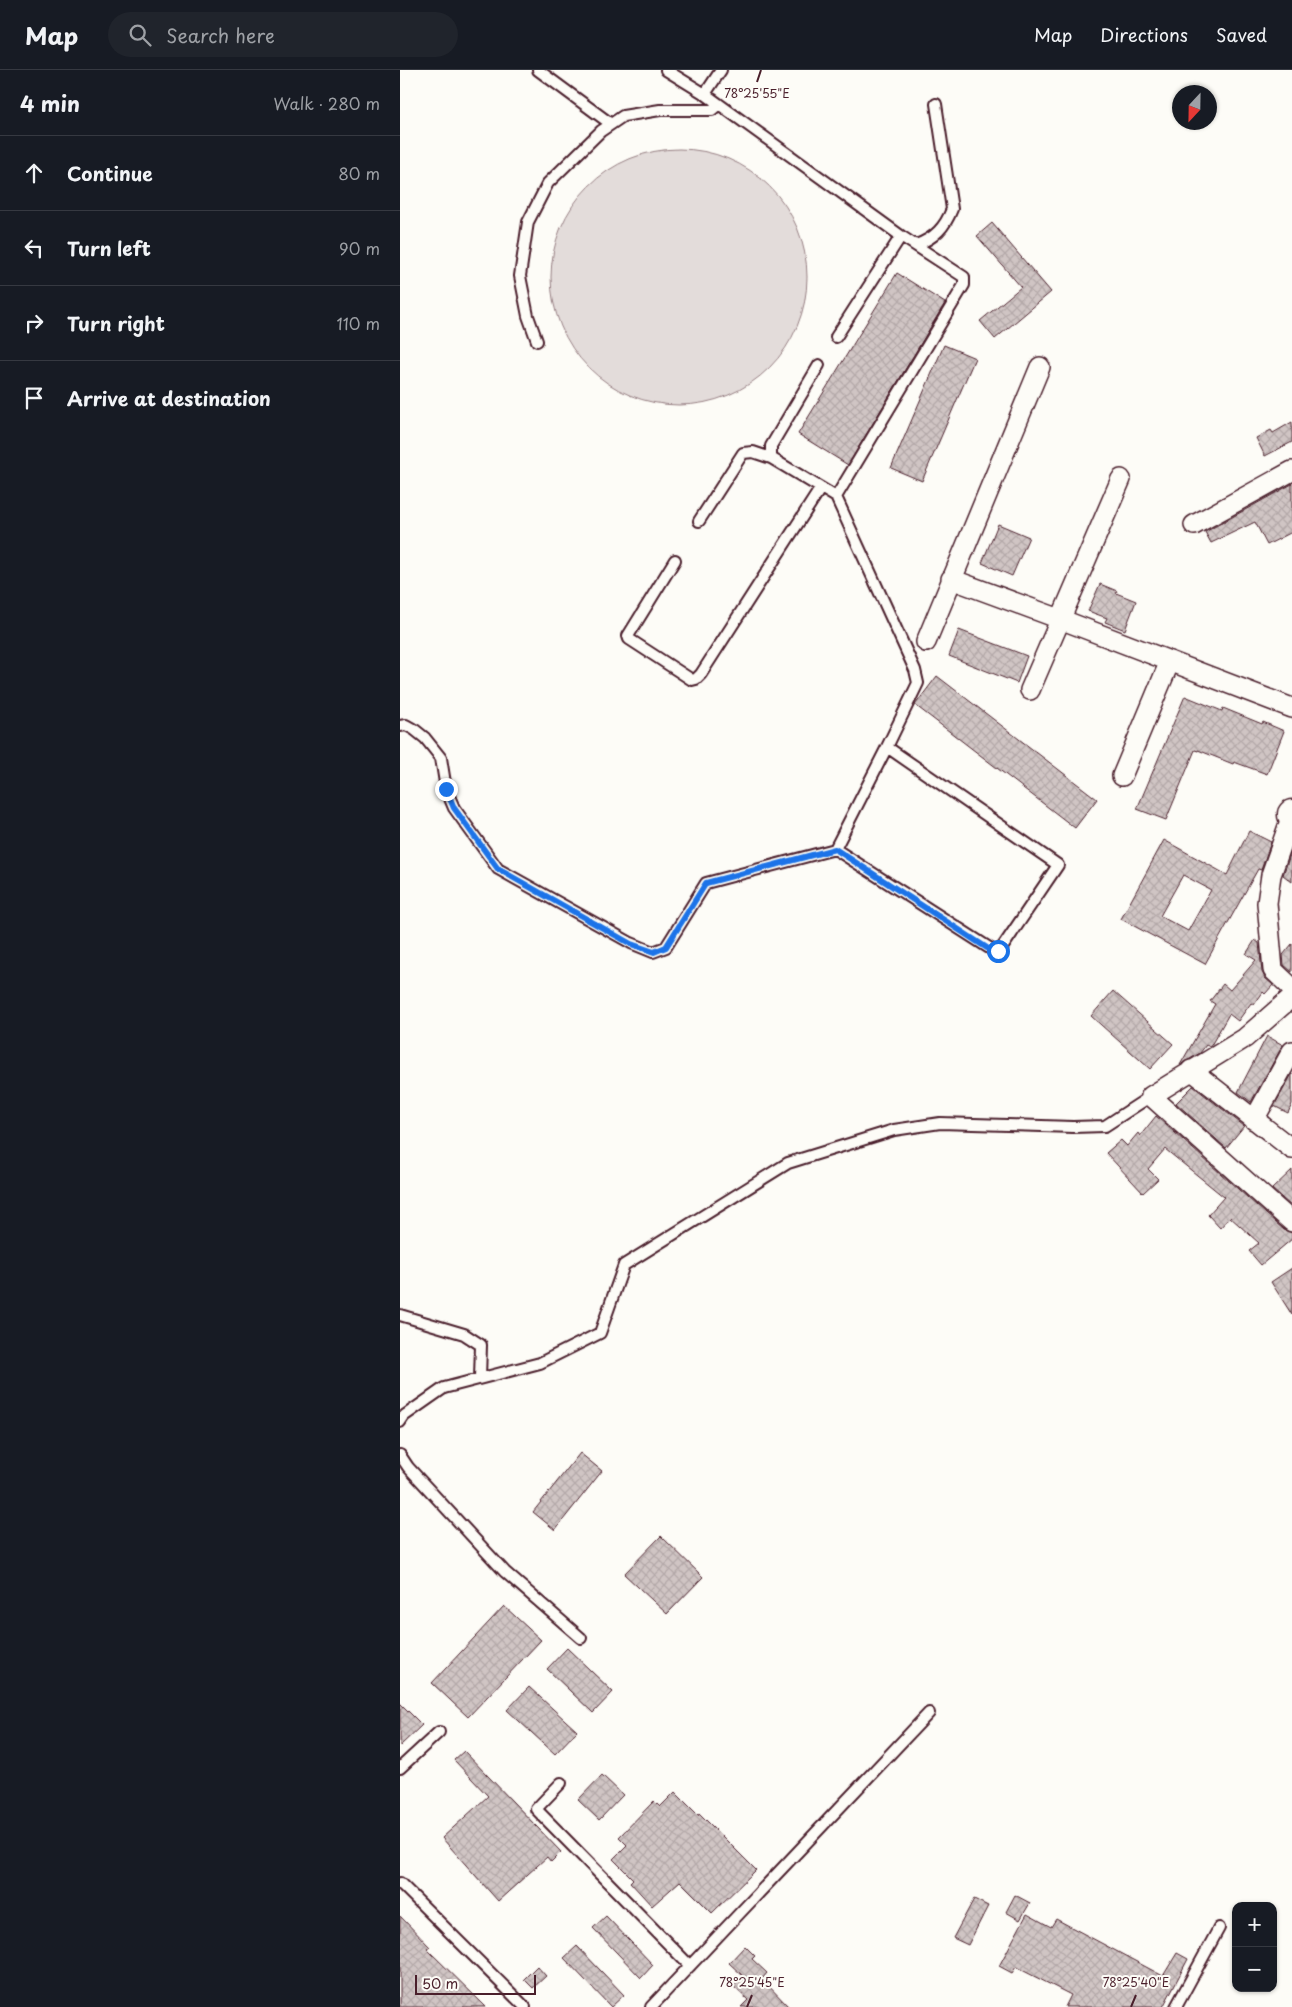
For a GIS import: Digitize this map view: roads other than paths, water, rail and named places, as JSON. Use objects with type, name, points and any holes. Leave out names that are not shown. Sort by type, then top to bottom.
[{"type":"street","points":[[926,642],[1040,367]]},
{"type":"street","points":[[1194,525],[1292,471]]},
{"type":"street","points":[[1030,690],[1121,479]]},
{"type":"street","points":[[951,579],[1292,708]]},
{"type":"street","points":[[1122,776],[1170,661]]},
{"type":"street","points":[[1292,815],[1271,875],[1267,903],[1273,970],[1292,988]]},
{"type":"street","points":[[1292,997],[1245,1038],[1151,1096],[1292,1222]]},
{"type":"street","points":[[1254,1120],[1292,1051]]},
{"type":"street","points":[[1191,1070],[1292,1149]]},
{"type":"lane","points":[[538,70],[611,124]]},
{"type":"lane","points":[[666,70],[705,94],[901,236],[964,276],[964,285],[836,498]]},
{"type":"lane","points":[[705,94],[721,70]]},
{"type":"lane","points":[[538,341],[528,316],[520,276],[528,222],[548,183],[583,148],[623,116],[660,110],[712,110],[719,104]]},
{"type":"lane","points":[[916,245],[926,241],[940,231],[947,223],[952,210],[936,104]]},
{"type":"lane","points":[[836,338],[901,236]]},
{"type":"lane","points":[[771,458],[771,446],[819,365]]},
{"type":"lane","points":[[699,521],[744,453],[753,452],[771,458],[836,498],[915,670],[918,683],[835,849]]},
{"type":"lane","points":[[675,560],[628,636],[629,639],[692,680],[702,674],[820,489]]},
{"type":"lane","points":[[400,726],[406,725],[415,730],[425,738],[441,758],[446,789],[454,808],[498,869],[631,944],[654,952],[666,947],[706,883],[835,849],[994,951],[998,951],[1058,865],[887,747]]},
{"type":"lane","points":[[400,1422],[404,1416],[444,1388],[540,1363],[600,1333],[624,1265],[788,1163],[894,1130],[940,1123],[1073,1127],[1105,1126],[1151,1096]]},
{"type":"lane","points":[[400,1315],[464,1334],[481,1346],[480,1378]]},
{"type":"lane","points":[[400,1455],[408,1467],[505,1572],[580,1638]]},
{"type":"lane","points":[[651,2007],[929,1713]]},
{"type":"lane","points":[[400,1768],[439,1732]]},
{"type":"lane","points":[[560,1784],[536,1809],[690,1966]]},
{"type":"lane","points":[[400,1883],[525,2007]]},
{"type":"lane","points":[[1176,2007],[1219,1928]]}]
